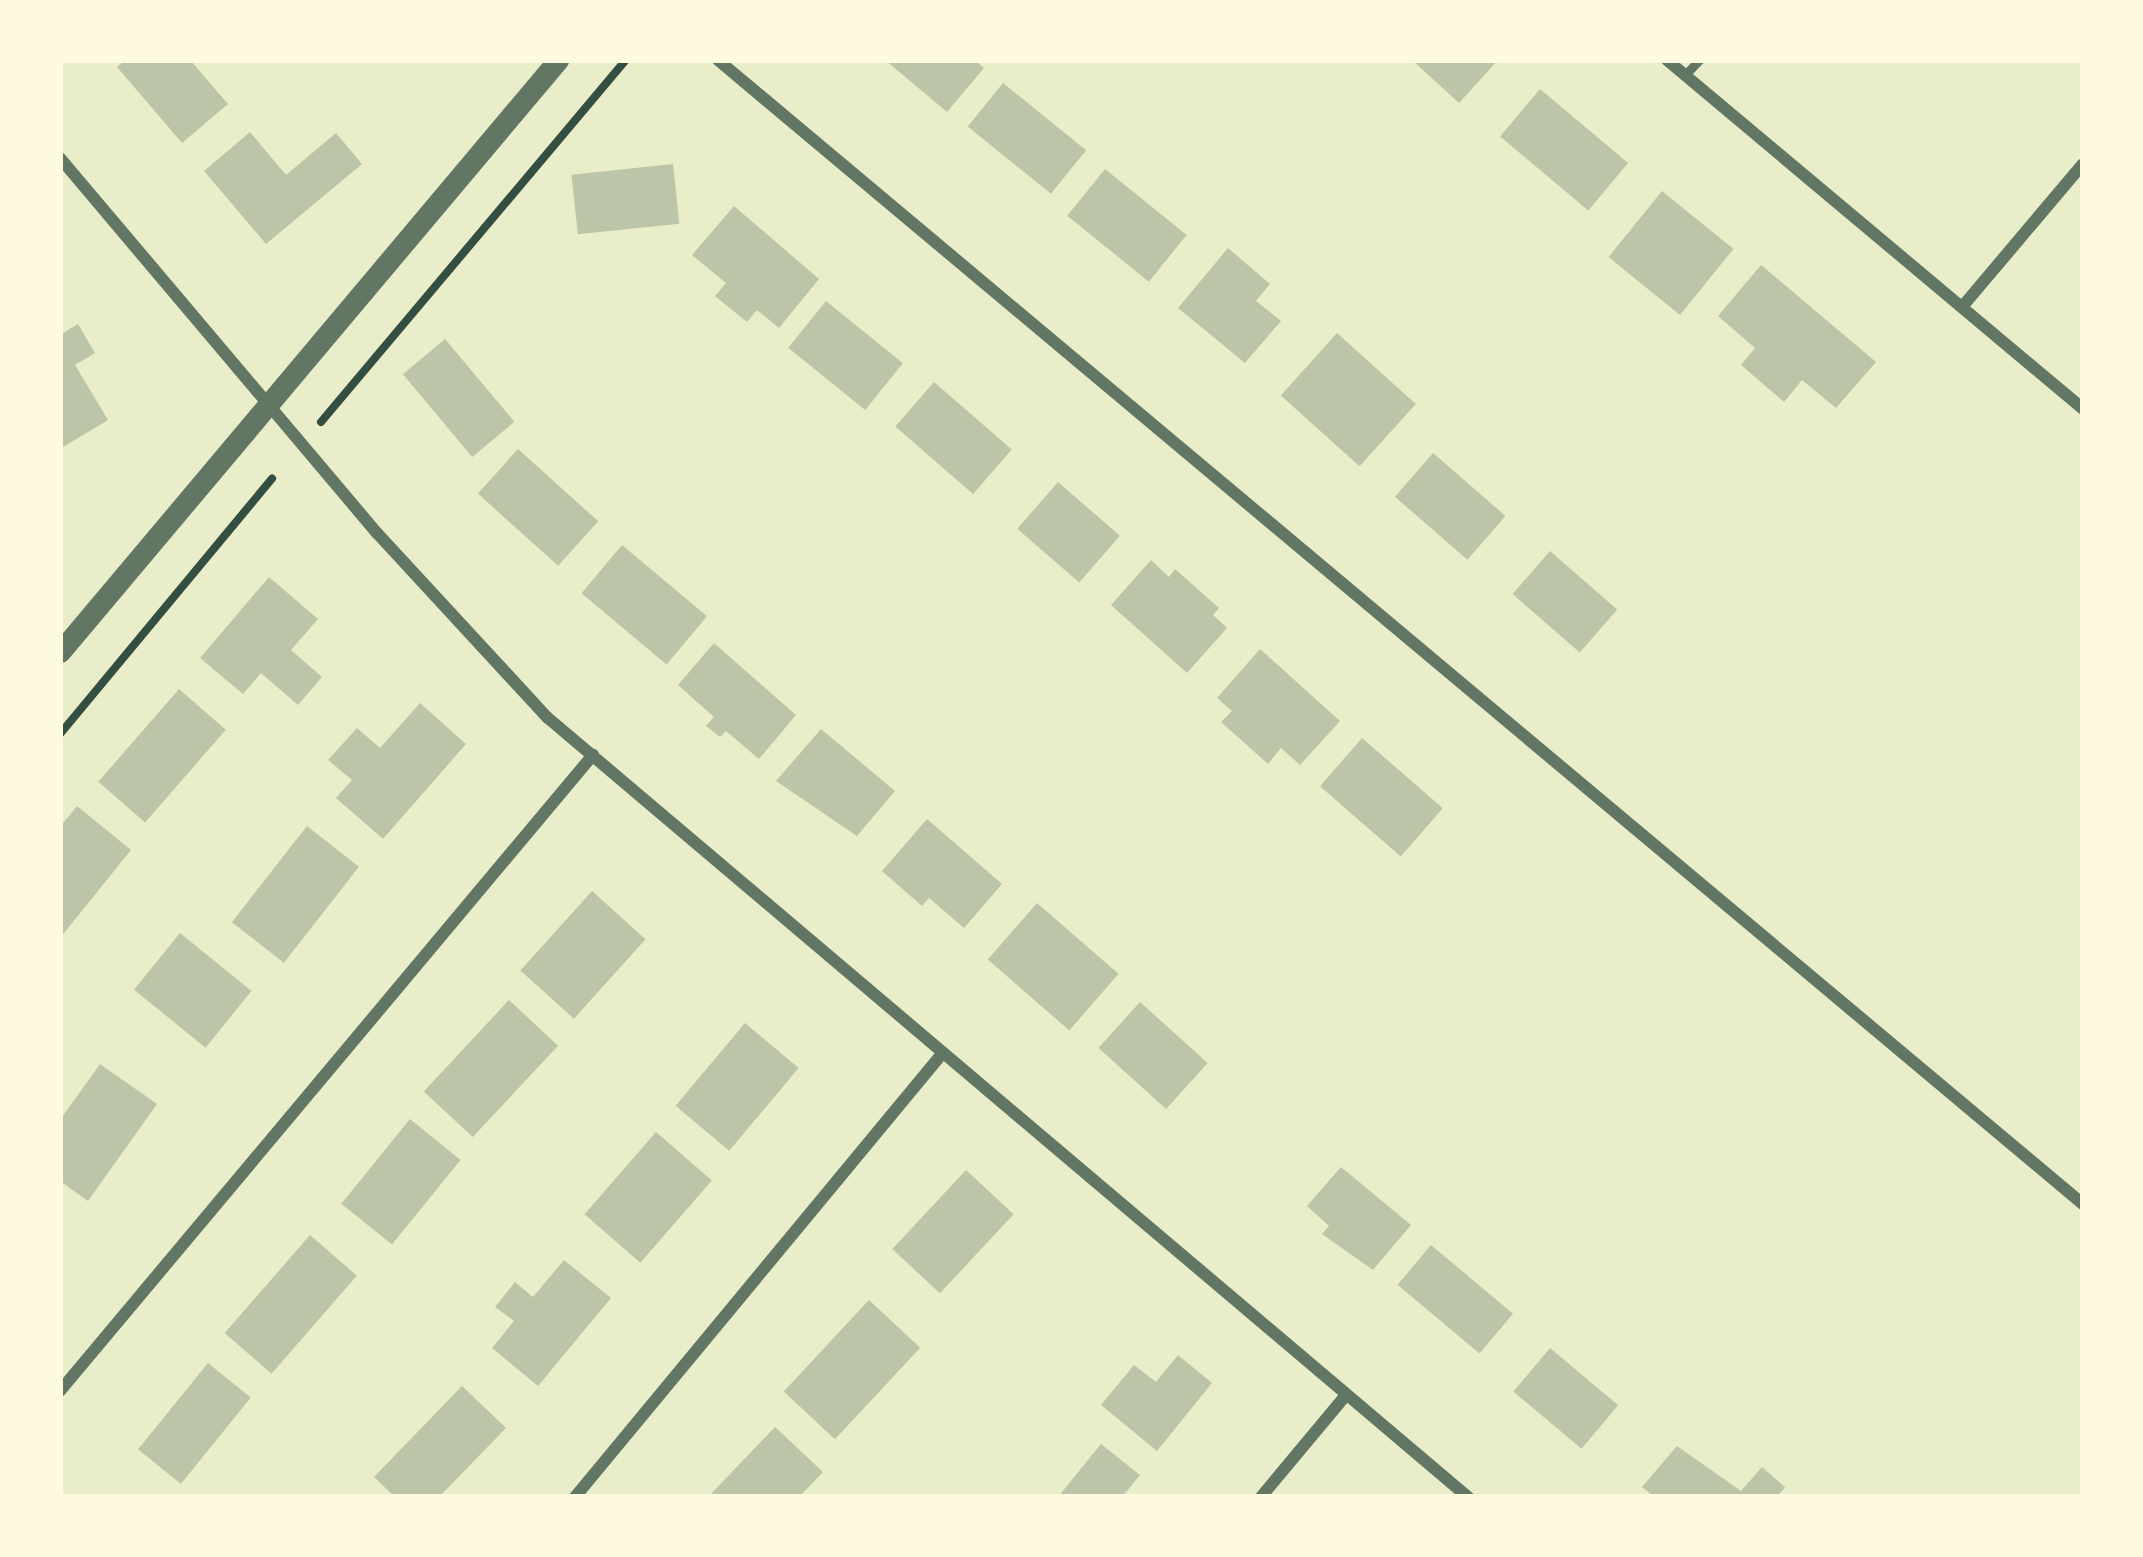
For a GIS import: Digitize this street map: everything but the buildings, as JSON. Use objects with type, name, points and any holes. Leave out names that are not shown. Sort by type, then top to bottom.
[{"type":"street","points":[[60,652],[559,60]]},
{"type":"street","points":[[718,60],[2083,1204]]},
{"type":"street","points":[[1667,60],[2083,409]]},
{"type":"street","points":[[60,158],[475,642],[593,755],[1468,1497]]},
{"type":"street","points":[[1961,307],[2083,164]]},
{"type":"street","points":[[60,1391],[593,755]]},
{"type":"street","points":[[575,1497],[941,1054]]},
{"type":"street","points":[[1261,1497],[1346,1395]]},
{"type":"lane","points":[[1685,75],[1699,60]]},
{"type":"path","points":[[321,422],[626,60]]},
{"type":"path","points":[[60,734],[272,479]]}]
